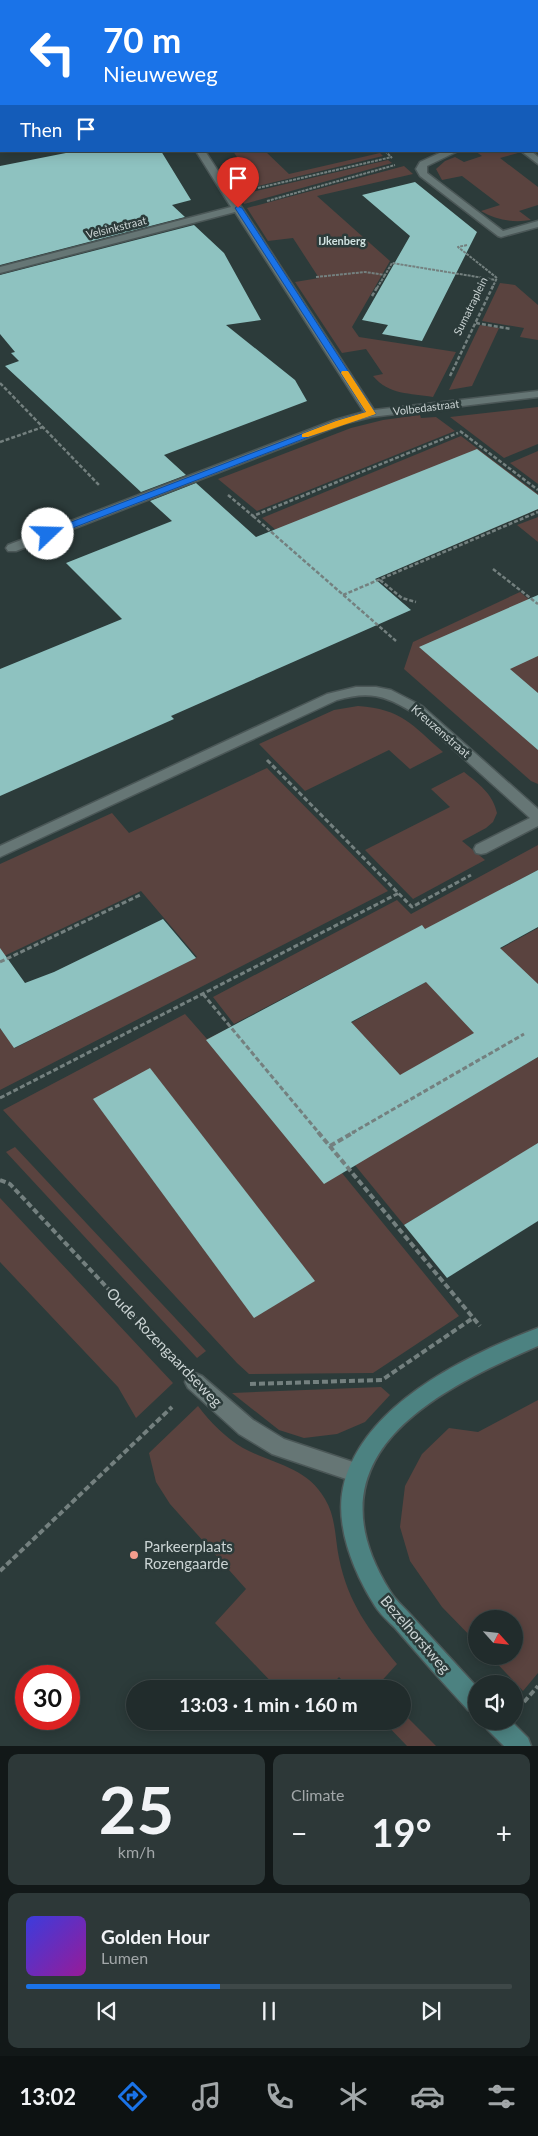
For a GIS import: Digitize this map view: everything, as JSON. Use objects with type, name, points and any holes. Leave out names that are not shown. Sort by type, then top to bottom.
[{"type":"street","points":[[201,152],[371,414]]},
{"type":"street","points":[[451,152],[435,157],[423,164],[423,174],[501,234],[538,224]]},
{"type":"street","points":[[526,152],[538,161]]},
{"type":"street","name":"Velsinkstraat","points":[[0,270],[238,208]]},
{"type":"street","name":"Volbedastraat","points":[[12,548],[339,422],[371,414],[538,394]]},
{"type":"street","name":"Kreuzenstraat","points":[[0,852],[332,697],[356,690],[377,691],[399,697],[417,709],[538,818],[481,849]]},
{"type":"street","name":"Bezelhorstweg","points":[[468,1694],[411,1633],[380,1593],[365,1564],[354,1532],[352,1502],[358,1473],[373,1446],[391,1424],[417,1401],[452,1378],[502,1352],[538,1337]]},
{"type":"street","name":"Oude Rozengaardseweg","points":[[195,1382],[246,1427],[279,1447],[358,1473]]},
{"type":"street","points":[[503,1730],[520,1746]]},
{"type":"path","points":[[238,208],[400,164],[386,152]]},
{"type":"path","points":[[229,195],[392,157]]},
{"type":"path","name":"Sumatraplein","points":[[436,405],[497,278],[458,247],[501,234]]},
{"type":"path","points":[[372,296],[392,263],[496,280]]},
{"type":"path","points":[[286,282],[350,272],[385,275]]},
{"type":"path","points":[[476,323],[511,328]]},
{"type":"path","points":[[0,383],[120,506]]},
{"type":"path","points":[[436,405],[442,417],[538,490]]},
{"type":"path","points":[[0,442],[43,427]]},
{"type":"path","points":[[253,516],[461,432]]},
{"type":"path","points":[[204,474],[396,641]]},
{"type":"path","points":[[343,595],[538,512]]},
{"type":"path","points":[[493,569],[538,604]]},
{"type":"path","points":[[380,580],[402,598],[416,602]]},
{"type":"path","points":[[245,738],[412,907],[479,871]]},
{"type":"path","points":[[330,824],[336,821]]},
{"type":"path","points":[[0,1098],[399,893]]},
{"type":"path","points":[[0,962],[140,895]]},
{"type":"path","points":[[203,994],[502,1352]]},
{"type":"path","points":[[330,1146],[524,1034]]},
{"type":"path","name":"Oude Rozengaardseweg","points":[[0,1180],[10,1184],[195,1382]]},
{"type":"path","points":[[245,1384],[382,1380],[473,1318]]},
{"type":"path","points":[[0,1571],[186,1394],[195,1382]]},
{"type":"shaded area","points":[[234,152],[266,152],[289,174],[380,153],[383,156],[237,191],[232,186],[253,182]]},
{"type":"shaded area","points":[[476,152],[518,153],[500,158],[538,187],[538,205],[519,211],[531,220],[505,220],[481,211],[500,205],[462,176],[442,180],[436,169],[445,161],[455,157],[464,162],[482,156]]},
{"type":"shaded area","points":[[388,160],[392,163],[244,204],[239,195]]},
{"type":"shaded area","points":[[404,166],[413,174],[317,196],[390,261],[352,327],[359,337],[456,352],[433,397],[400,392],[386,387],[379,382],[373,376],[383,374],[366,349],[342,353],[295,282],[319,278],[293,238],[268,241],[247,208]]},
{"type":"shaded area","points":[[500,283],[515,285],[538,305],[538,340],[520,337],[524,328],[482,321]]},
{"type":"shaded area","points":[[480,325],[499,328],[472,386],[449,390]]},
{"type":"shaded area","points":[[538,407],[538,444],[504,458],[450,417]]},
{"type":"shaded area","points":[[420,415],[421,418],[436,417],[455,431],[257,511],[218,479],[351,428],[383,420]]},
{"type":"shaded area","points":[[461,436],[538,494],[538,509],[346,591],[262,518]]},
{"type":"shaded area","points":[[538,451],[538,484],[510,463]]},
{"type":"shaded area","points":[[538,517],[538,542],[517,525]]},
{"type":"shaded area","points":[[520,592],[538,607],[538,784],[531,781],[404,669],[413,642]]},
{"type":"shaded area","points":[[358,706],[373,708],[396,715],[414,726],[443,752],[410,769],[389,750],[305,791],[259,744],[334,710]]},
{"type":"shaded area","points":[[267,768],[388,891],[0,1090],[0,1028],[15,1048],[197,957],[141,891],[0,958],[0,864],[112,813],[129,833]]},
{"type":"shaded area","points":[[464,772],[489,795],[497,813],[493,822],[486,828],[462,841],[485,860],[413,899],[365,850],[450,807],[431,789]]},
{"type":"shaded area","points":[[538,845],[538,870],[425,930],[421,926],[234,1024],[213,997],[397,900],[411,914]]},
{"type":"shaded area","points":[[538,928],[538,1006],[318,1121],[270,1067],[459,964],[467,967]]},
{"type":"shaded area","points":[[185,1014],[207,1039],[225,1030],[459,1316],[373,1373],[249,1374],[3,1110]]},
{"type":"shaded area","points":[[538,1057],[538,1144],[404,1225],[354,1164]]},
{"type":"shaded area","points":[[15,1147],[206,1351],[197,1358],[6,1152]]},
{"type":"shaded area","points":[[0,1198],[173,1383],[136,1418],[118,1387],[0,1262]]},
{"type":"shaded area","points":[[381,1387],[390,1395],[365,1422],[337,1434],[304,1438],[279,1430],[232,1393]]},
{"type":"shaded area","points":[[538,1400],[538,1673],[523,1691],[523,1675],[508,1675],[498,1665],[523,1665],[523,1610],[468,1610],[468,1634],[442,1607],[410,1561],[400,1527],[405,1486],[422,1454],[449,1428],[478,1432]]},
{"type":"shaded area","points":[[198,1406],[224,1435],[243,1448],[299,1473],[318,1488],[329,1506],[339,1558],[348,1589],[361,1615],[397,1664],[382,1680],[342,1680],[339,1677],[336,1680],[269,1680],[215,1623],[246,1589],[170,1504],[156,1482],[149,1453]]},
{"type":"shaded area","points":[[411,1721],[436,1746],[407,1746],[392,1730],[411,1730]]},
{"type":"building","points":[[71,152],[162,152],[191,200],[172,205],[185,217],[0,265],[0,166]]},
{"type":"building","points":[[415,182],[477,232],[422,341],[382,334],[388,325],[362,320],[410,236],[362,195]]},
{"type":"building","points":[[194,225],[224,253],[261,320],[226,325],[295,380],[307,401],[164,455],[186,475],[141,492],[5,366],[19,361],[11,353],[15,352],[0,334],[0,275]]},
{"type":"building","points":[[477,449],[538,495],[538,509],[375,579],[411,610],[171,716],[174,719],[0,796],[0,669],[122,619],[66,563],[172,521],[150,501],[196,483],[256,537]]},
{"type":"building","points":[[538,595],[538,656],[510,669],[538,693],[538,750],[419,647]]},
{"type":"building","points":[[538,870],[538,927],[500,948],[538,984],[538,1057],[324,1184],[206,1040],[422,925],[425,929]],"holes":[[[426,982],[474,1033],[400,1075],[351,1022]]]},
{"type":"building","points":[[163,919],[196,958],[14,1048],[0,1028],[0,948],[25,983],[54,972]]},
{"type":"building","points":[[150,1068],[315,1281],[254,1318],[93,1099]]},
{"type":"building","points":[[538,1143],[538,1221],[447,1278],[404,1225]]},
{"type":"slow traffic","points":[[305,435],[339,422],[371,414],[345,373]]},
{"type":"place","name":"Parkeerplaats Rozengaarde","points":[[134,1555]]},
{"type":"district","name":"IJkenberg","points":[[342,240]]},
{"type":"route","points":[[48,534],[339,422],[371,414],[238,208]]}]
